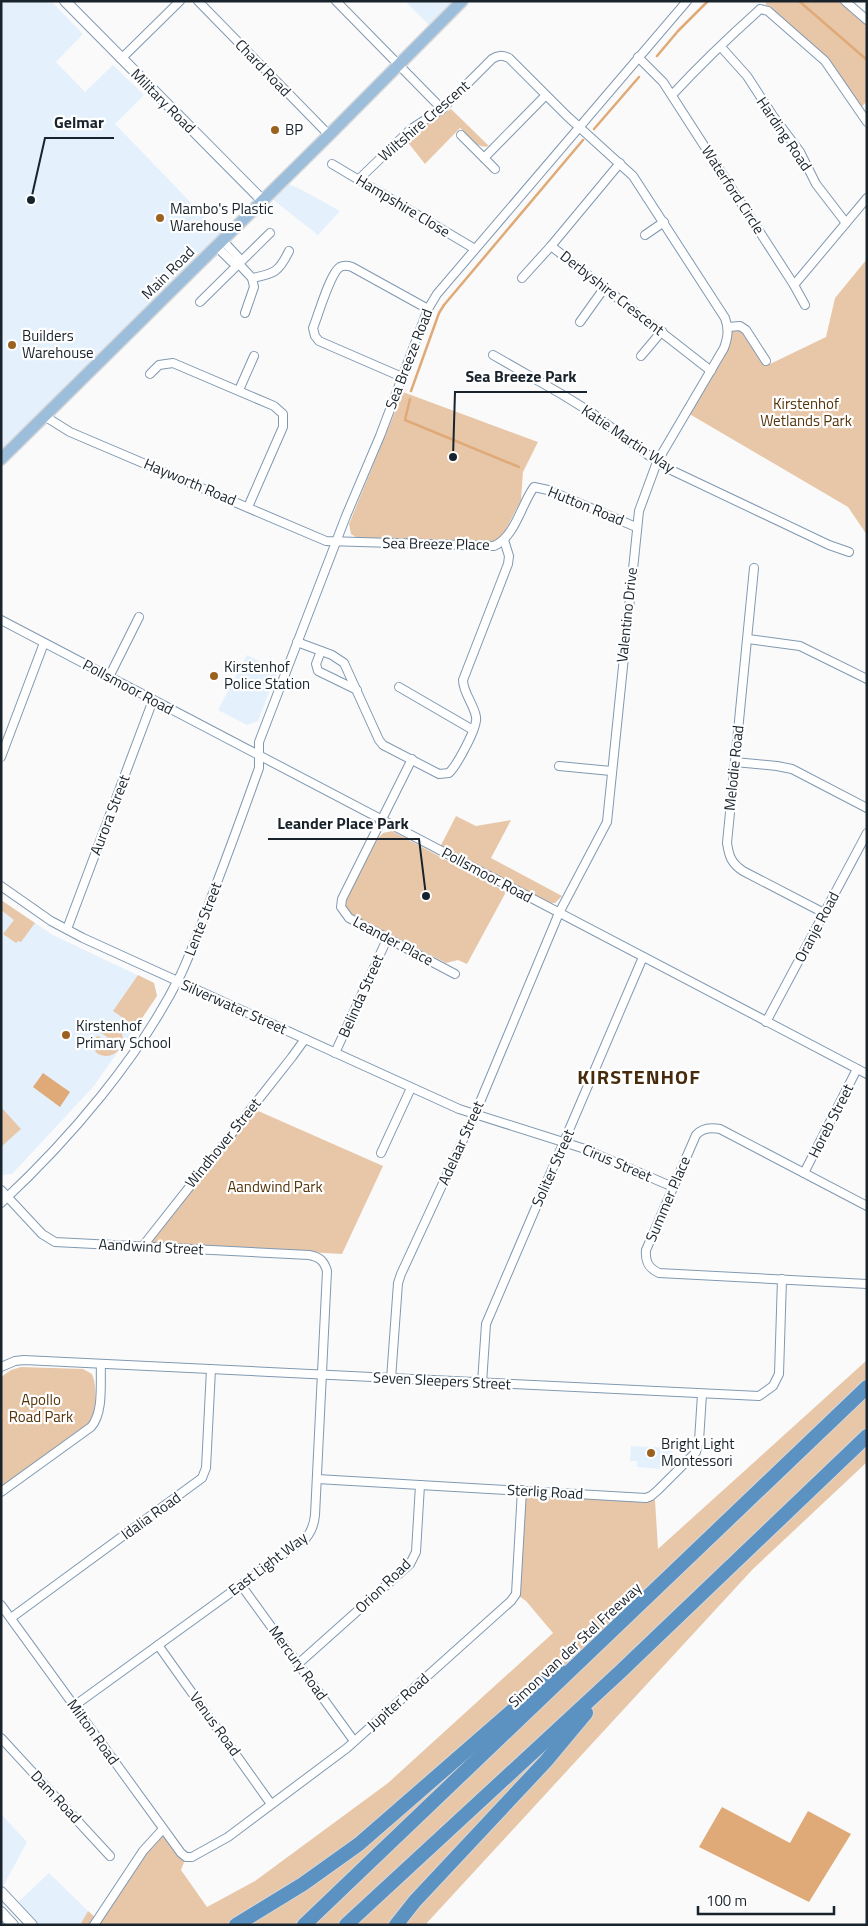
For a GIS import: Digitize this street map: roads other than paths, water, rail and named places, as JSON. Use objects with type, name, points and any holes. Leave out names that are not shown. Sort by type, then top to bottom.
[{"type":"highway","name":"Simon van der Stel Freeway","points":[[304,1925],[867,1388]]},
{"type":"highway","points":[[346,1925],[620,1672],[867,1436]]},
{"type":"highway","points":[[236,1925],[303,1884],[359,1844],[563,1667],[593,1643],[607,1636]]},
{"type":"highway","points":[[396,1925],[440,1873],[546,1761],[620,1672]]},
{"type":"main road","name":"Military Road","points":[[66,1],[121,59],[262,200]]},
{"type":"main road","name":"Main Road","points":[[3,454],[46,417],[462,1]]},
{"type":"main road","points":[[1,1892],[32,1925]]},
{"type":"main road","points":[[1,1912],[13,1925]]},
{"type":"street","points":[[121,59],[180,1]]},
{"type":"street","name":"Chard Road","points":[[198,1],[329,135]]},
{"type":"street","points":[[336,1],[442,109]]},
{"type":"street","name":"Sea Breeze Road","points":[[260,757],[259,742],[428,309],[437,294],[687,1]]},
{"type":"street","points":[[850,3],[867,20]]},
{"type":"street","points":[[672,95],[704,60],[721,47],[760,9],[768,11],[825,61],[867,122]]},
{"type":"street","name":"Harding Road","points":[[721,47],[747,76],[772,116],[784,128],[800,152],[816,184],[846,223]]},
{"type":"street","name":"Wiltshire Crescent","points":[[358,180],[411,129],[442,109],[497,56],[509,58],[579,127]]},
{"type":"street","name":"Waterford Circle","points":[[638,58],[664,82],[794,284],[805,305]]},
{"type":"street","points":[[484,158],[546,96]]},
{"type":"street","points":[[579,127],[633,176],[725,318],[728,327],[740,326],[746,330],[766,361]]},
{"type":"street","points":[[461,135],[495,169]]},
{"type":"street","name":"Derbyshire Crescent","points":[[620,163],[550,246],[662,331],[711,371]]},
{"type":"street","name":"Hampshire Close","points":[[332,164],[475,249]]},
{"type":"street","points":[[794,284],[867,198]]},
{"type":"street","points":[[645,235],[664,222]]},
{"type":"street","points":[[200,302],[270,233]]},
{"type":"street","points":[[219,243],[238,257],[238,263],[252,278],[254,287],[245,313]]},
{"type":"street","points":[[522,278],[550,246]]},
{"type":"street","points":[[252,278],[272,274],[284,263],[289,251]]},
{"type":"street","points":[[402,377],[323,344],[316,339],[313,328],[333,275],[341,267],[352,267],[428,309]]},
{"type":"street","points":[[580,322],[605,288]]},
{"type":"street","name":"Valentino Drive","points":[[559,913],[607,822],[639,511],[652,471],[724,348],[728,338],[728,327]]},
{"type":"street","points":[[640,356],[662,331]]},
{"type":"street","name":"Katie Martin Way","points":[[493,355],[570,399],[657,462],[829,545],[849,552]]},
{"type":"street","points":[[239,390],[254,356]]},
{"type":"street","points":[[150,374],[159,365],[173,363],[274,406],[283,414],[284,420],[248,507]]},
{"type":"street","name":"Hayworth Road","points":[[46,417],[70,432],[326,541],[336,542]]},
{"type":"street","name":"Sea Breeze Place","points":[[336,542],[494,546],[504,540],[534,487]]},
{"type":"street","name":"Hutton Road","points":[[534,487],[548,490],[636,527]]},
{"type":"street","points":[[297,642],[321,651],[344,663],[381,743],[439,774],[449,773],[473,730],[476,718],[464,688],[463,680],[508,564],[509,556],[504,540]]},
{"type":"street","name":"Melodie Road","points":[[754,568],[727,843],[731,861],[743,871],[824,913]]},
{"type":"street","points":[[109,677],[139,617]]},
{"type":"street","name":"Pollsmoor Road","points":[[1,620],[867,1074]]},
{"type":"street","points":[[748,639],[800,646],[867,679]]},
{"type":"street","points":[[1,758],[44,643]]},
{"type":"street","points":[[321,651],[316,664],[318,671],[357,690]]},
{"type":"street","points":[[399,687],[473,730]]},
{"type":"street","name":"Aurora Street","points":[[67,929],[153,700]]},
{"type":"street","name":"Lente Street","points":[[1,1203],[66,1136],[111,1083],[159,1014],[177,981],[202,921],[256,777],[260,765],[260,757]]},
{"type":"street","points":[[382,820],[412,759]]},
{"type":"street","points":[[735,762],[777,766],[792,770],[867,808]]},
{"type":"street","points":[[559,766],[612,771]]},
{"type":"street","name":"Leander Place","points":[[382,820],[342,899],[341,907],[349,918],[455,974]]},
{"type":"street","name":"Oranje Road","points":[[766,1022],[867,833]]},
{"type":"street","name":"Silverwater Street","points":[[1,886],[51,921],[67,929],[411,1088],[475,1114]]},
{"type":"street","name":"Adelaar Street","points":[[391,1379],[398,1283],[475,1114],[559,913]]},
{"type":"street","name":"Belinda Street","points":[[335,1053],[387,939]]},
{"type":"street","name":"Soliter Street","points":[[482,1383],[486,1324],[643,957]]},
{"type":"street","name":"Windhover Street","points":[[142,1247],[292,1057],[304,1039]]},
{"type":"street","name":"Horeb Street","points":[[804,1173],[857,1069]]},
{"type":"street","points":[[381,1153],[411,1088]]},
{"type":"street","name":"Cirus Street","points":[[475,1114],[565,1141],[673,1187]]},
{"type":"street","name":"Summer Place","points":[[867,1206],[720,1129],[707,1128],[696,1135],[646,1250],[646,1261],[653,1270],[659,1273],[867,1284]]},
{"type":"street","name":"Aandwind Street","points":[[1,1190],[42,1234],[55,1242],[309,1255],[321,1259]]},
{"type":"street","name":"East Light Way","points":[[74,1706],[306,1538],[311,1532],[314,1522],[317,1479],[327,1272],[325,1263],[321,1259]]},
{"type":"street","name":"Seven Sleepers Street","points":[[1,1367],[24,1360],[759,1396],[778,1380],[782,1279]]},
{"type":"street","points":[[1,1492],[91,1427],[98,1413],[101,1364]]},
{"type":"street","name":"Idalia Road","points":[[11,1618],[202,1478],[206,1468],[211,1369]]},
{"type":"street","name":"Sterlig Road","points":[[317,1479],[646,1498],[651,1496],[696,1452],[699,1441],[702,1394]]},
{"type":"street","name":"Orion Road","points":[[298,1664],[410,1564],[416,1552],[420,1485]]},
{"type":"street","name":"Jupiter Road","points":[[186,1857],[197,1856],[210,1849],[354,1741],[514,1598],[517,1586],[522,1490]]},
{"type":"street","name":"Mercury Road","points":[[241,1585],[354,1741]]},
{"type":"street","name":"Milton Road","points":[[1,1605],[163,1829],[186,1857]]},
{"type":"street","name":"Venus Road","points":[[158,1645],[271,1804]]},
{"type":"street","name":"Dam Road","points":[[1,1738],[110,1856]]},
{"type":"street","points":[[94,1925],[143,1851],[163,1829]]},
{"type":"waterway","points":[[657,56],[678,31],[708,1]]},
{"type":"waterway","points":[[799,1],[867,60]]},
{"type":"waterway","points":[[594,129],[639,77]]},
{"type":"waterway","points":[[411,391],[439,313],[444,305],[583,140]]},
{"type":"waterway","points":[[410,399],[405,420],[519,467]]},
{"type":"place","name":"BP","points":[[275,130]]},
{"type":"place","name":"Gelmar","points":[[31,200]]},
{"type":"place","name":"Mambo's Plastic Warehouse","points":[[160,218]]},
{"type":"place","name":"Builders Warehouse","points":[[12,345]]},
{"type":"place","name":"Sea Breeze Park","points":[[453,457]]},
{"type":"place","name":"Kirstenhof Police Station","points":[[214,676]]},
{"type":"place","name":"Leander Place Park","points":[[426,896]]},
{"type":"place","name":"Kirstenhof Primary School","points":[[66,1035]]},
{"type":"place","name":"Bright Light Montessori","points":[[651,1453]]},
{"type":"district","name":"KIRSTENHOF","points":[[639,1077]]},
{"type":"park label","name":"Kirstenhof Wetlands Park","points":[[806,412]]},
{"type":"park label","name":"Aandwind Park","points":[[275,1187]]},
{"type":"park label","name":"Apollo Road Park","points":[[41,1408]]}]
